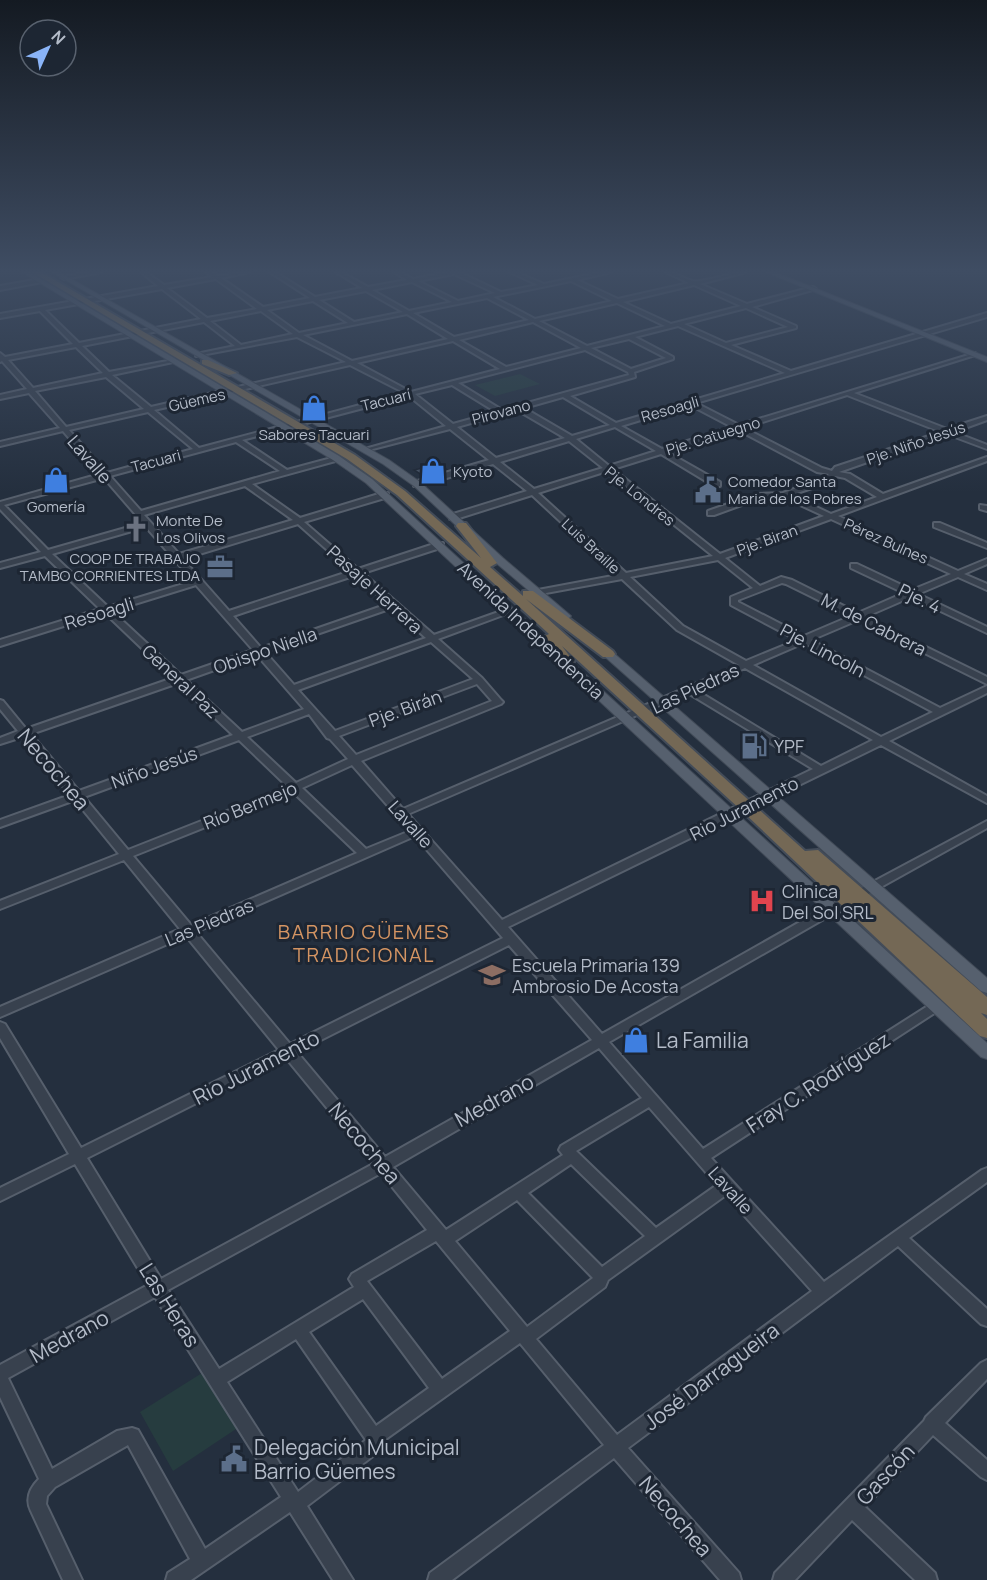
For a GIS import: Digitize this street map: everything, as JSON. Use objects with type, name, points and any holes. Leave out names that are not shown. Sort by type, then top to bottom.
[{"type":"highway","name":"Avenida Independencia","points":[[162,346],[235,391],[297,423],[401,485],[491,563],[524,599]]},
{"type":"highway","points":[[176,356],[232,373]]},
{"type":"highway","points":[[176,356],[208,382]]},
{"type":"highway","name":"Avenida Independencia","points":[[297,423],[378,474],[524,599],[645,710],[758,802],[987,1031]]},
{"type":"highway","points":[[458,521],[491,563]]},
{"type":"highway","points":[[524,599],[609,654]]},
{"type":"highway","points":[[524,599],[567,662]]},
{"type":"highway","name":"Avenida Independencia","points":[[853,898],[987,1008]]},
{"type":"main road","name":"Avenida Independencia","points":[[176,346],[255,386],[336,458],[385,495],[440,545],[524,599]]},
{"type":"main road","points":[[948,346],[987,362]]},
{"type":"main road","name":"Avenida Independencia","points":[[208,382],[235,391]]},
{"type":"main road","name":"Avenida Independencia","points":[[297,423],[367,450],[417,484],[458,521],[524,599]]},
{"type":"main road","name":"Avenida Independencia","points":[[609,654],[645,710],[730,816],[987,987]]},
{"type":"main road","name":"Avenida Independencia","points":[[567,662],[645,710]]},
{"type":"main road","name":"Avenida Independencia","points":[[853,898],[935,1006],[987,1053]]},
{"type":"street","points":[[1,358],[75,346]]},
{"type":"street","points":[[80,346],[148,411],[198,450]]},
{"type":"street","points":[[198,355],[246,346]]},
{"type":"street","name":"Luis Braille","points":[[318,346],[411,394],[453,426],[533,492],[680,628],[882,739],[987,800]]},
{"type":"street","name":"Güemes","points":[[0,444],[425,346]]},
{"type":"street","points":[[465,346],[505,369]]},
{"type":"street","points":[[584,346],[632,372]]},
{"type":"street","name":"Tacuarí","points":[[297,423],[597,346]]},
{"type":"street","name":"Pirovano","points":[[367,450],[633,376],[632,372],[670,360],[670,356],[649,346]]},
{"type":"street","points":[[726,346],[790,373]]},
{"type":"street","name":"Resoagli","points":[[417,484],[882,346]]},
{"type":"street","name":"Pje. Catuegno","points":[[458,521],[533,492],[970,355]]},
{"type":"street","points":[[0,397],[107,374],[176,356]]},
{"type":"street","name":"Lavalle","points":[[1,358],[331,736],[602,1040],[651,1100],[824,1292]]},
{"type":"street","points":[[453,383],[500,412]]},
{"type":"street","points":[[847,393],[987,447]]},
{"type":"street","points":[[564,395],[717,484]]},
{"type":"street","points":[[691,403],[820,470],[847,476],[884,498]]},
{"type":"street","name":"Pje. Londres","points":[[518,408],[570,438],[717,558],[759,589]]},
{"type":"street","name":"Pje. Niño Jesús","points":[[711,513],[760,496],[784,495],[827,480],[833,472],[987,418]]},
{"type":"street","name":"Tacuari","points":[[0,505],[297,423]]},
{"type":"street","points":[[237,440],[286,472]]},
{"type":"street","points":[[138,514],[336,458]]},
{"type":"street","name":"Pje. Biran","points":[[524,599],[717,558],[987,459]]},
{"type":"street","name":"Pasaje Herrera","points":[[246,483],[299,521],[355,573],[479,680],[498,702]]},
{"type":"street","points":[[176,558],[385,495]]},
{"type":"street","name":"Pérez Bulnes","points":[[784,495],[987,587]]},
{"type":"street","name":"General Paz","points":[[0,505],[106,611],[365,854]]},
{"type":"street","points":[[0,566],[146,525]]},
{"type":"street","points":[[937,525],[987,546]]},
{"type":"street","points":[[226,615],[440,545]]},
{"type":"street","name":"Las Piedras","points":[[402,813],[987,561]]},
{"type":"street","name":"Pje. 4","points":[[854,566],[987,630]]},
{"type":"street","name":"M. de Cabrera","points":[[759,589],[782,580],[789,582],[987,681]]},
{"type":"street","name":"Resoagli","points":[[0,643],[197,582]]},
{"type":"street","name":"Pje. Lincoln","points":[[759,589],[734,599],[734,603],[939,711]]},
{"type":"street","points":[[291,690],[431,639],[524,599]]},
{"type":"street","name":"Obispo Niella","points":[[0,741],[393,605]]},
{"type":"street","name":"Pje. Birán","points":[[331,736],[479,680]]},
{"type":"street","name":"Rio Juramento","points":[[500,926],[987,689]]},
{"type":"street","points":[[689,690],[820,769]]},
{"type":"street","name":"Río Bermejo","points":[[0,905],[294,788],[354,760],[498,702]]},
{"type":"street","name":"Necochea","points":[[0,703],[616,1447],[732,1580]]},
{"type":"street","name":"Niño Jesús","points":[[0,824],[309,711]]},
{"type":"street","name":"Medrano","points":[[0,1374],[383,1165],[987,824]]},
{"type":"street","name":"Las Piedras","points":[[0,1012],[418,831]]},
{"type":"street","name":"Rio Juramento","points":[[0,1195],[512,939]]},
{"type":"street","name":"Fray C. Rodríguez","points":[[702,1157],[935,1006]]},
{"type":"street","name":"Las Heras","points":[[0,1027],[80,1155],[158,1288],[344,1580]]},
{"type":"street","points":[[651,1100],[566,1150],[654,1236]]},
{"type":"street","points":[[440,1389],[357,1280],[518,1192],[573,1156]]},
{"type":"street","name":"José Darragueira","points":[[437,1580],[824,1292],[987,1174]]},
{"type":"street","points":[[600,1276],[727,1186]]},
{"type":"street","points":[[375,1437],[440,1389],[600,1282],[600,1276],[518,1192]]},
{"type":"street","points":[[898,1238],[987,1319]]},
{"type":"street","points":[[216,1380],[365,1289]]},
{"type":"street","points":[[175,1580],[295,1502],[375,1444],[375,1437],[299,1330]]},
{"type":"street","name":"Gascón","points":[[782,1580],[987,1368]]},
{"type":"street","points":[[0,1379],[50,1481]]},
{"type":"street","points":[[932,1423],[987,1472]]},
{"type":"street","points":[[73,1580],[37,1505],[38,1492],[50,1481],[123,1437],[132,1436],[202,1562]]},
{"type":"street","points":[[854,1508],[928,1580]]},
{"type":"green space","points":[[520,374],[540,384],[495,396],[475,385]]},
{"type":"green space","points":[[202,1373],[239,1427],[173,1471],[140,1412]]},
{"type":"building","name":"Kyoto","points":[[438,464],[448,470],[425,477],[414,470]]},
{"type":"place","name":"Sabores Tacuari","points":[[314,408]]},
{"type":"place","name":"Kyoto","points":[[433,471]]},
{"type":"place","name":"Gomería","points":[[56,480]]},
{"type":"place","name":"Comedor Santa Maria de los Pobres","points":[[708,490]]},
{"type":"place","name":"Monte De Los Olivos","points":[[136,529]]},
{"type":"place","name":"COOP DE TRABAJO TAMBO CORRIENTES LTDA","points":[[220,567]]},
{"type":"place","name":"YPF","points":[[754,746]]},
{"type":"place","name":"Clinica Del Sol SRL","points":[[762,901]]},
{"type":"place","name":"Escuela Primaria 139 Ambrosio De Acosta","points":[[492,975]]},
{"type":"place","name":"La Familia","points":[[636,1040]]},
{"type":"place","name":"Delegación Municipal Barrio Güemes","points":[[234,1459]]},
{"type":"district","name":"BARRIO GÜEMES TRADICIONAL","points":[[364,942]]}]
